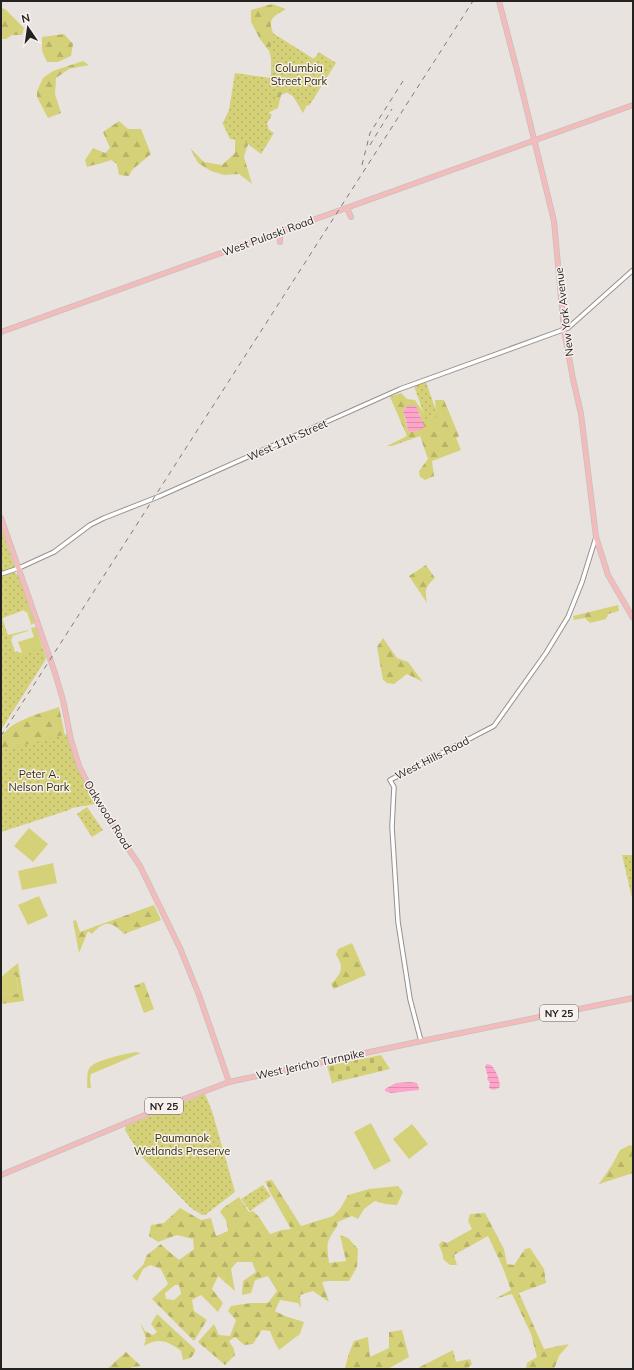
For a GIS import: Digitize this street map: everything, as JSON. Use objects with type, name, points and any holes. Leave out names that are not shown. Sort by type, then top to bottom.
[{"type":"main road","name":"New York Avenue","points":[[499,1],[535,140],[554,221],[564,330],[581,414],[596,537],[608,575],[633,618]]},
{"type":"main road","name":"West Pulaski Road","points":[[1,332],[633,105]]},
{"type":"main road","points":[[347,208],[351,217]]},
{"type":"main road","points":[[274,234],[280,236],[280,242]]},
{"type":"main road","name":"Oakwood Road","points":[[1,518],[56,673],[71,740],[79,766],[99,805],[140,866],[180,948],[191,973],[229,1082]]},
{"type":"main road","name":"West Jericho Turnpike","points":[[1,1175],[169,1104],[229,1082],[633,998]]},
{"type":"street","name":"West 11th Street","points":[[1,574],[19,568],[54,552],[90,525],[104,518],[160,496],[400,389],[564,330],[570,327],[633,270]]},
{"type":"street","name":"West Hills Road","points":[[421,1041],[410,999],[399,926],[393,830],[394,787],[390,780],[494,726],[546,653],[568,617],[582,582],[596,537]]},
{"type":"green space","points":[[272,4],[286,9],[272,18],[271,23],[275,38],[287,59],[312,95],[303,113],[290,91],[281,95],[278,108],[264,115],[270,134],[249,141],[244,157],[252,184],[239,174],[224,175],[211,171],[198,163],[190,148],[204,162],[222,165],[235,153],[235,137],[223,123],[228,112],[241,92],[272,79],[273,66],[269,51],[260,39],[251,22],[251,10]]},
{"type":"green space","points":[[1,8],[5,9],[24,28],[22,35],[12,35],[6,39],[2,39]]},
{"type":"green space","name":"Columbia Street Park","points":[[271,32],[314,59],[319,52],[336,63],[309,106],[281,89],[267,111],[272,115],[265,127],[274,133],[261,154],[244,141],[230,139],[222,122],[227,122],[235,73],[271,78]]},
{"type":"green space","points":[[64,34],[73,44],[71,56],[58,62],[47,62],[42,51],[42,37]]},
{"type":"green space","points":[[83,61],[89,65],[69,69],[56,78],[55,94],[61,113],[48,118],[37,97],[37,91],[43,78],[53,71]]},
{"type":"green space","points":[[119,121],[128,129],[141,129],[151,154],[132,170],[129,176],[119,175],[117,164],[111,160],[87,167],[85,160],[93,148],[105,153],[110,148],[103,132]]},
{"type":"green space","points":[[426,382],[438,416],[426,420],[414,386]]},
{"type":"green space","points":[[401,393],[407,399],[415,400],[427,418],[436,414],[435,400],[444,400],[459,436],[456,438],[461,450],[432,461],[434,476],[425,480],[420,477],[419,471],[428,459],[420,436],[392,446],[387,446],[407,436],[390,397]],"holes":[[[407,406],[414,406],[420,415],[423,428],[412,432],[408,431],[404,409]]]},
{"type":"green space","points":[[1,527],[15,568],[1,573]]},
{"type":"green space","points":[[426,565],[435,578],[426,589],[427,603],[409,576]]},
{"type":"green space","points":[[12,573],[18,575],[35,623],[30,625],[27,612],[24,610],[2,618],[8,635],[28,630],[29,632],[28,631],[12,636],[13,638],[11,639],[15,652],[18,651],[19,653],[22,652],[17,640],[18,642],[34,637],[31,628],[36,627],[46,659],[1,730],[1,577]]},
{"type":"green space","points":[[14,573],[18,575],[29,608],[2,618],[15,658],[42,647],[46,657],[1,729],[1,577]]},
{"type":"green space","points":[[618,605],[619,611],[608,614],[606,619],[590,623],[585,618],[574,620],[573,616]]},
{"type":"green space","points":[[383,638],[397,658],[408,662],[423,682],[407,674],[394,684],[387,683],[383,680],[377,647]]},
{"type":"green space","points":[[59,707],[65,736],[1,752],[1,740],[4,733],[10,728],[17,723],[35,715]]},
{"type":"green space","name":"Peter A. Nelson Park","points":[[67,734],[76,761],[95,804],[72,808],[1,832],[1,751]]},
{"type":"green space","points":[[87,807],[103,830],[92,837],[77,814]]},
{"type":"green space","points":[[29,828],[48,844],[33,862],[14,846]]},
{"type":"green space","points":[[622,855],[633,855],[633,902]]},
{"type":"green space","points":[[53,863],[57,883],[22,890],[18,871]]},
{"type":"green space","points":[[39,896],[48,916],[28,925],[18,905]]},
{"type":"green space","points":[[154,905],[161,920],[124,934],[112,925],[104,924],[92,934],[88,931],[79,953],[73,921],[76,920],[80,932]]},
{"type":"green space","points":[[352,943],[366,975],[334,989],[331,984],[341,971],[339,960],[336,955],[338,949]]},
{"type":"green space","points":[[18,963],[24,1001],[1,1004],[1,992],[9,995],[18,993],[16,975],[12,975],[1,984],[1,977]]},
{"type":"green space","points":[[12,975],[16,975],[18,993],[11,995],[1,992],[1,984]]},
{"type":"green space","points":[[144,982],[154,1009],[144,1013],[134,986]]},
{"type":"green space","points":[[135,1052],[141,1053],[91,1074],[91,1088],[87,1088],[88,1073],[92,1066],[110,1058]]},
{"type":"green space","points":[[381,1055],[390,1069],[332,1083],[327,1066]]},
{"type":"green space","name":"Paumanok Wetlands Preserve","points":[[205,1094],[212,1111],[235,1192],[205,1215],[202,1215],[191,1208],[141,1156],[125,1130],[126,1126]]},
{"type":"green space","points":[[371,1123],[391,1161],[374,1170],[354,1132]]},
{"type":"green space","points":[[412,1124],[428,1144],[409,1159],[393,1139]]},
{"type":"green space","points":[[630,1145],[633,1146],[633,1173],[599,1184],[620,1150]]},
{"type":"green space","points":[[272,1180],[301,1226],[333,1216],[340,1209],[348,1195],[369,1189],[398,1186],[403,1192],[397,1205],[375,1201],[364,1209],[358,1219],[352,1216],[338,1222],[328,1241],[329,1263],[346,1261],[340,1235],[348,1238],[358,1249],[357,1267],[349,1281],[322,1282],[329,1302],[313,1291],[300,1295],[301,1308],[298,1303],[280,1300],[275,1311],[304,1322],[300,1334],[279,1350],[270,1331],[262,1330],[253,1344],[244,1345],[235,1337],[229,1341],[234,1349],[235,1355],[225,1365],[198,1342],[214,1324],[219,1335],[230,1336],[236,1320],[228,1311],[231,1306],[251,1303],[268,1303],[277,1291],[268,1276],[255,1280],[251,1293],[242,1295],[243,1281],[256,1272],[252,1262],[237,1262],[231,1269],[235,1291],[218,1276],[212,1289],[223,1303],[218,1312],[201,1295],[192,1300],[194,1311],[207,1320],[194,1341],[152,1299],[168,1284],[161,1269],[150,1265],[143,1269],[137,1281],[132,1276],[143,1265],[147,1255],[161,1244],[179,1260],[194,1249],[193,1239],[177,1235],[158,1242],[149,1236],[151,1225],[164,1223],[180,1208],[201,1220],[211,1218],[216,1236],[228,1231],[226,1220],[220,1212],[223,1208],[239,1197],[249,1212],[253,1211],[259,1217],[270,1234],[291,1229],[265,1181]],"holes":[[[175,1285],[179,1285],[181,1294],[174,1300],[166,1299],[165,1293]]]},
{"type":"green space","points":[[263,1185],[271,1196],[250,1211],[241,1199]]},
{"type":"green space","points":[[485,1213],[504,1249],[507,1264],[514,1265],[525,1249],[530,1248],[544,1269],[546,1283],[519,1293],[544,1349],[569,1344],[559,1356],[554,1369],[526,1369],[527,1363],[537,1357],[531,1334],[512,1294],[495,1299],[511,1290],[503,1268],[488,1236],[454,1255],[457,1265],[450,1265],[443,1259],[439,1245],[442,1241],[447,1243],[472,1229],[468,1221],[470,1214]]},
{"type":"green space","points":[[157,1314],[195,1349],[195,1352],[191,1358],[183,1360],[181,1351],[163,1341],[149,1343],[144,1346],[146,1338],[140,1322],[145,1331],[153,1335],[157,1332],[151,1324]]},
{"type":"green space","points":[[402,1330],[409,1357],[388,1369],[342,1369],[345,1368],[354,1341],[368,1337],[370,1357],[389,1348],[389,1332]]},
{"type":"green space","points":[[453,1350],[456,1362],[470,1359],[472,1364],[467,1369],[416,1369]]},
{"type":"green space","points":[[126,1352],[141,1366],[132,1367],[131,1369],[107,1369]]},
{"type":"shaded area","points":[[410,405],[416,406],[424,426],[423,429],[412,432],[408,431],[403,411]]},
{"type":"shaded area","points":[[487,1064],[491,1065],[496,1072],[500,1083],[499,1088],[493,1090],[489,1088],[490,1083],[487,1079],[488,1077],[485,1066]]},
{"type":"shaded area","points":[[396,1083],[417,1083],[419,1090],[391,1093],[385,1091],[385,1089]]},
{"type":"railway","points":[[1,736],[473,1]]},
{"type":"railway","points":[[362,165],[370,133],[403,81]]},
{"type":"railway","points":[[370,145],[392,109]]}]
